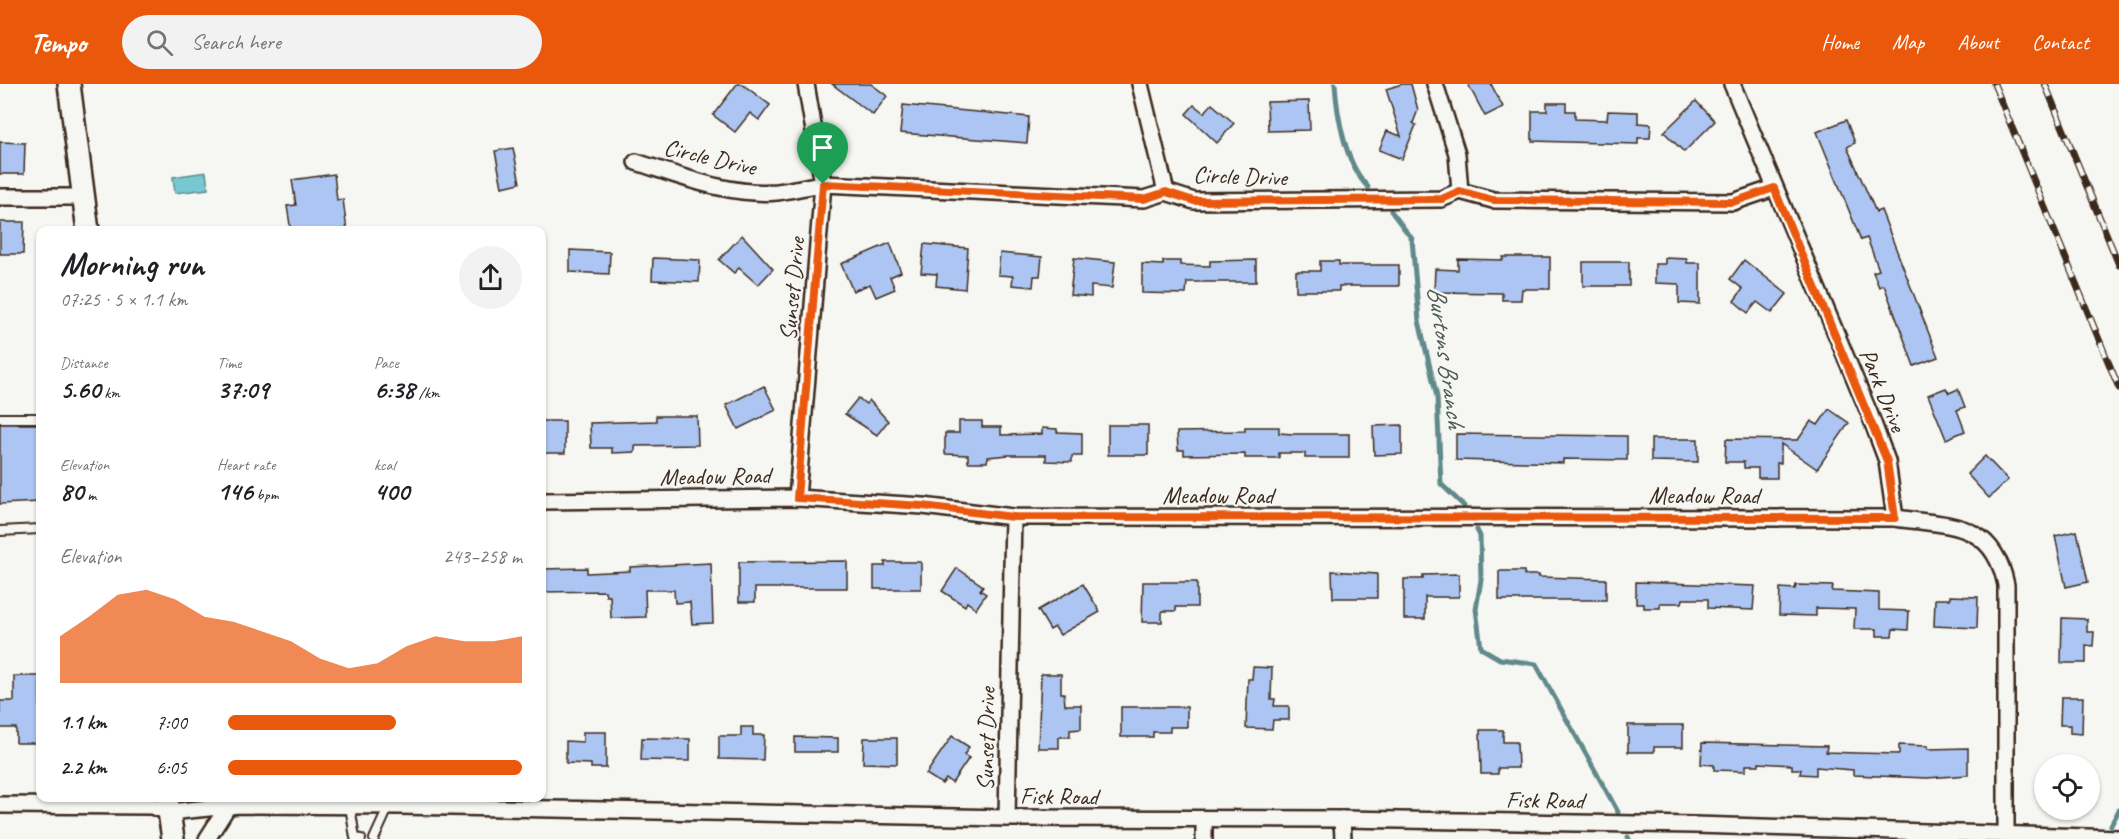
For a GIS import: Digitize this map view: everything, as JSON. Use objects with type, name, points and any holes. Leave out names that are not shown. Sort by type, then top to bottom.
[{"type":"main road","points":[[69,84],[87,226]]},
{"type":"main road","points":[[168,805],[172,839]]},
{"type":"street","name":"Sunset Drive","points":[[797,498],[823,184],[806,84]]},
{"type":"street","points":[[1140,84],[1166,192]]},
{"type":"street","points":[[1435,84],[1457,154],[1460,191],[1493,200],[1733,202],[1774,188]]},
{"type":"street","name":"Park Drive","points":[[1732,84],[1887,461],[1895,518]]},
{"type":"street","name":"Circle Drive","points":[[636,162],[706,184],[741,191],[776,192],[823,184],[1144,199],[1166,192],[1194,201],[1442,199],[1460,191]]},
{"type":"street","points":[[0,196],[84,197]]},
{"type":"street","name":"Meadow Road","points":[[546,501],[797,498],[923,506],[1013,517],[1895,518]]},
{"type":"street","name":"Sunset Drive","points":[[1007,818],[1013,517]]},
{"type":"street","points":[[1895,518],[1967,528],[1995,551],[2002,564],[2006,585],[2006,836]]},
{"type":"street","points":[[267,802],[279,805]]},
{"type":"street","name":"Fisk Road","points":[[0,805],[389,806],[1007,818],[1342,819],[1696,832],[2119,838]]},
{"type":"street","points":[[207,839],[228,806]]},
{"type":"street","points":[[1204,819],[1204,839]]},
{"type":"street","points":[[1342,819],[1343,839]]},
{"type":"lane","points":[[0,418],[36,418]]},
{"type":"lane","points":[[0,531],[36,529]]},
{"type":"lane","points":[[350,806],[355,838],[361,839]]},
{"type":"lane","points":[[374,839],[389,806]]},
{"type":"water","points":[[206,172],[208,189],[175,193],[173,177]]},
{"type":"building","points":[[737,84],[742,84],[770,105],[759,120],[750,113],[735,132],[713,115]]},
{"type":"building","points":[[832,84],[871,84],[887,96],[873,115]]},
{"type":"building","points":[[1411,84],[1418,110],[1413,123],[1416,125],[1402,159],[1379,150],[1387,131],[1401,136],[1386,89]]},
{"type":"building","points":[[1468,84],[1491,84],[1503,107],[1485,116]]},
{"type":"building","points":[[1309,101],[1310,130],[1268,131],[1267,102]]},
{"type":"building","points":[[1696,101],[1715,121],[1684,152],[1664,132]]},
{"type":"building","points":[[1547,103],[1566,103],[1566,111],[1575,111],[1575,119],[1607,120],[1608,111],[1638,112],[1638,123],[1651,124],[1650,138],[1638,138],[1638,144],[1532,141],[1532,111],[1547,111]]},
{"type":"building","points":[[1212,104],[1234,123],[1217,143],[1186,114],[1194,105],[1204,113]]},
{"type":"building","points":[[903,105],[1029,117],[1027,143],[900,133]]},
{"type":"building","points":[[1846,120],[1855,143],[1847,147],[1876,212],[1881,210],[1938,357],[1914,366],[1884,285],[1879,287],[1873,272],[1879,270],[1867,238],[1861,240],[1817,132]]},
{"type":"building","points":[[0,142],[25,143],[24,174],[0,174]]},
{"type":"building","points":[[513,148],[520,183],[502,187],[495,151]]},
{"type":"building","points":[[334,174],[337,200],[343,199],[346,226],[290,226],[287,206],[296,205],[292,180]]},
{"type":"building","points":[[0,222],[24,222],[23,254],[0,254]]},
{"type":"building","points":[[742,235],[773,269],[758,285],[739,268],[734,273],[719,260]]},
{"type":"building","points":[[890,243],[901,272],[890,277],[895,289],[876,297],[870,284],[853,291],[841,264]]},
{"type":"building","points":[[924,244],[968,248],[965,289],[936,286],[937,274],[921,273]]},
{"type":"building","points":[[570,250],[610,252],[609,274],[570,272]]},
{"type":"building","points":[[1000,253],[1042,257],[1040,276],[1034,276],[1033,287],[1012,285],[1013,276],[998,275]]},
{"type":"building","points":[[1503,257],[1550,257],[1550,289],[1522,289],[1521,300],[1502,300],[1502,293],[1434,292],[1435,269],[1458,270],[1458,259],[1503,260]]},
{"type":"building","points":[[653,258],[700,260],[699,282],[652,280]]},
{"type":"building","points":[[1074,258],[1115,262],[1112,288],[1091,286],[1091,297],[1070,295]]},
{"type":"building","points":[[1665,258],[1687,259],[1687,263],[1700,263],[1700,304],[1679,303],[1679,284],[1655,283],[1655,264],[1665,264]]},
{"type":"building","points":[[1256,260],[1256,282],[1187,282],[1186,294],[1142,293],[1142,264],[1163,265],[1163,261],[1180,261],[1180,265],[1210,266],[1210,261]]},
{"type":"building","points":[[1744,260],[1787,294],[1772,313],[1757,302],[1748,313],[1734,301],[1743,289],[1730,279]]},
{"type":"building","points":[[1320,261],[1339,261],[1339,265],[1399,265],[1399,286],[1339,286],[1339,291],[1296,291],[1296,271],[1320,271]]},
{"type":"building","points":[[1583,262],[1629,262],[1629,286],[1583,286]]},
{"type":"building","points":[[764,386],[776,410],[738,429],[726,405]]},
{"type":"building","points":[[1946,388],[1949,393],[1958,389],[1965,407],[1957,410],[1965,431],[1946,439],[1928,395]]},
{"type":"building","points":[[858,398],[866,404],[869,400],[888,421],[877,435],[845,414]]},
{"type":"building","points":[[1829,409],[1849,423],[1817,469],[1781,444],[1781,463],[1777,463],[1777,478],[1758,478],[1758,468],[1744,468],[1744,462],[1725,462],[1726,439],[1798,440],[1811,421],[1818,425]]},
{"type":"building","points":[[656,416],[697,416],[698,445],[635,446],[635,452],[612,453],[612,448],[591,448],[590,423],[656,421]]},
{"type":"building","points":[[546,421],[565,421],[565,453],[546,453]]},
{"type":"building","points":[[959,421],[982,421],[982,427],[1001,427],[1001,435],[1042,434],[1042,428],[1057,429],[1057,432],[1082,433],[1082,456],[1072,456],[1072,462],[1046,461],[1046,455],[1009,455],[988,457],[987,462],[968,462],[968,455],[945,454],[945,433],[959,433]]},
{"type":"building","points":[[0,424],[36,424],[36,502],[0,504]]},
{"type":"building","points":[[1108,425],[1148,425],[1148,455],[1108,455]]},
{"type":"building","points":[[1402,425],[1402,454],[1374,455],[1373,426]]},
{"type":"building","points":[[1245,427],[1279,427],[1279,433],[1293,434],[1349,434],[1349,458],[1305,458],[1305,453],[1279,453],[1279,458],[1245,458],[1245,454],[1184,455],[1184,450],[1178,450],[1177,432],[1245,431]]},
{"type":"building","points":[[1456,434],[1627,436],[1627,460],[1563,459],[1563,463],[1456,460]]},
{"type":"building","points":[[1651,439],[1698,439],[1698,462],[1651,461]]},
{"type":"building","points":[[1985,456],[2008,480],[1989,498],[1967,474]]},
{"type":"building","points":[[2077,531],[2088,582],[2066,587],[2055,536]]},
{"type":"building","points":[[847,561],[847,588],[755,588],[755,602],[739,602],[739,562]]},
{"type":"building","points":[[885,562],[921,562],[921,589],[874,589],[874,566],[885,566]]},
{"type":"building","points":[[711,563],[713,623],[692,624],[690,602],[675,603],[674,590],[645,590],[646,617],[611,618],[610,596],[606,596],[605,591],[546,592],[546,569],[587,568],[587,573],[630,571],[630,567]]},
{"type":"building","points":[[957,568],[983,586],[980,590],[986,594],[976,609],[967,602],[965,606],[942,591]]},
{"type":"building","points":[[1332,571],[1377,574],[1377,598],[1333,598]]},
{"type":"building","points":[[1499,571],[1524,571],[1524,575],[1539,575],[1539,577],[1606,579],[1606,600],[1499,600]]},
{"type":"building","points":[[1459,574],[1459,597],[1425,597],[1425,619],[1404,619],[1404,579],[1423,579],[1423,575]]},
{"type":"building","points":[[1143,582],[1197,582],[1197,607],[1176,607],[1176,611],[1162,611],[1162,622],[1142,622]]},
{"type":"building","points":[[1636,582],[1755,586],[1753,610],[1708,608],[1708,599],[1683,599],[1682,603],[1660,603],[1660,608],[1644,608],[1644,604],[1636,604]]},
{"type":"building","points":[[1083,584],[1100,612],[1060,635],[1055,627],[1050,630],[1038,610]]},
{"type":"building","points":[[1796,585],[1833,586],[1832,591],[1879,593],[1879,610],[1909,611],[1908,630],[1893,629],[1892,636],[1877,636],[1877,629],[1854,629],[1855,609],[1816,608],[1816,616],[1779,615],[1780,588],[1795,589]]},
{"type":"building","points":[[1950,596],[1978,597],[1977,628],[1934,626],[1935,599],[1950,599]]},
{"type":"building","points":[[2062,618],[2087,619],[2087,632],[2094,632],[2093,646],[2086,645],[2086,663],[2061,663]]},
{"type":"building","points":[[1253,667],[1272,668],[1271,699],[1275,699],[1274,706],[1289,706],[1289,720],[1273,720],[1272,729],[1246,728],[1248,679],[1252,679]]},
{"type":"building","points":[[1041,674],[1061,674],[1061,693],[1064,693],[1065,705],[1081,705],[1081,729],[1070,730],[1070,737],[1059,737],[1059,748],[1038,748]]},
{"type":"building","points":[[14,676],[36,676],[36,743],[16,743],[16,728],[0,728],[0,701],[14,701]]},
{"type":"building","points":[[2061,697],[2083,697],[2082,734],[2070,733],[2070,725],[2060,725]]},
{"type":"building","points":[[1121,707],[1187,707],[1187,727],[1170,727],[1170,732],[1153,732],[1153,737],[1121,737]]},
{"type":"building","points":[[1628,725],[1683,725],[1683,747],[1654,747],[1654,752],[1628,752]]},
{"type":"building","points":[[741,727],[753,727],[753,735],[764,735],[763,760],[719,759],[719,736],[741,736]]},
{"type":"building","points":[[1480,730],[1503,730],[1503,742],[1517,742],[1518,768],[1498,768],[1498,774],[1481,774]]},
{"type":"building","points":[[583,732],[606,732],[606,768],[591,768],[591,764],[566,763],[566,741],[583,742]]},
{"type":"building","points":[[952,736],[969,747],[964,755],[969,758],[952,783],[946,779],[942,784],[926,774]]},
{"type":"building","points":[[795,737],[838,738],[838,752],[795,752]]},
{"type":"building","points":[[642,738],[690,739],[690,761],[641,760]]},
{"type":"building","points":[[864,738],[897,738],[897,764],[863,763]]},
{"type":"building","points":[[1702,743],[1827,746],[1826,752],[1899,754],[1899,745],[1928,746],[1928,749],[1968,748],[1968,775],[1927,778],[1853,775],[1853,770],[1816,767],[1816,775],[1800,774],[1801,769],[1792,769],[1792,765],[1759,763],[1759,765],[1746,765],[1746,771],[1714,770],[1714,765],[1701,764]]},
{"type":"waterway","name":"Burtons Branch","points":[[1335,84],[1340,124],[1348,152],[1353,166],[1368,187]]},
{"type":"waterway","name":"Burtons Branch","points":[[1391,211],[1412,239],[1419,321],[1437,397],[1441,484],[1464,506]]},
{"type":"waterway","name":"Burtons Branch","points":[[1477,530],[1480,536],[1481,580],[1476,609],[1481,648],[1500,659],[1536,664],[1618,812]]},
{"type":"waterway","points":[[2111,825],[2119,810]]},
{"type":"railway","points":[[1994,84],[2119,388]]},
{"type":"railway","points":[[2045,84],[2119,265]]},
{"type":"route","points":[[823,184],[1144,199],[1166,192],[1194,201],[1442,199],[1460,191],[1493,200],[1733,202],[1774,188],[1870,415],[1887,461],[1895,518],[1013,517],[923,506],[797,498],[823,184]]}]
